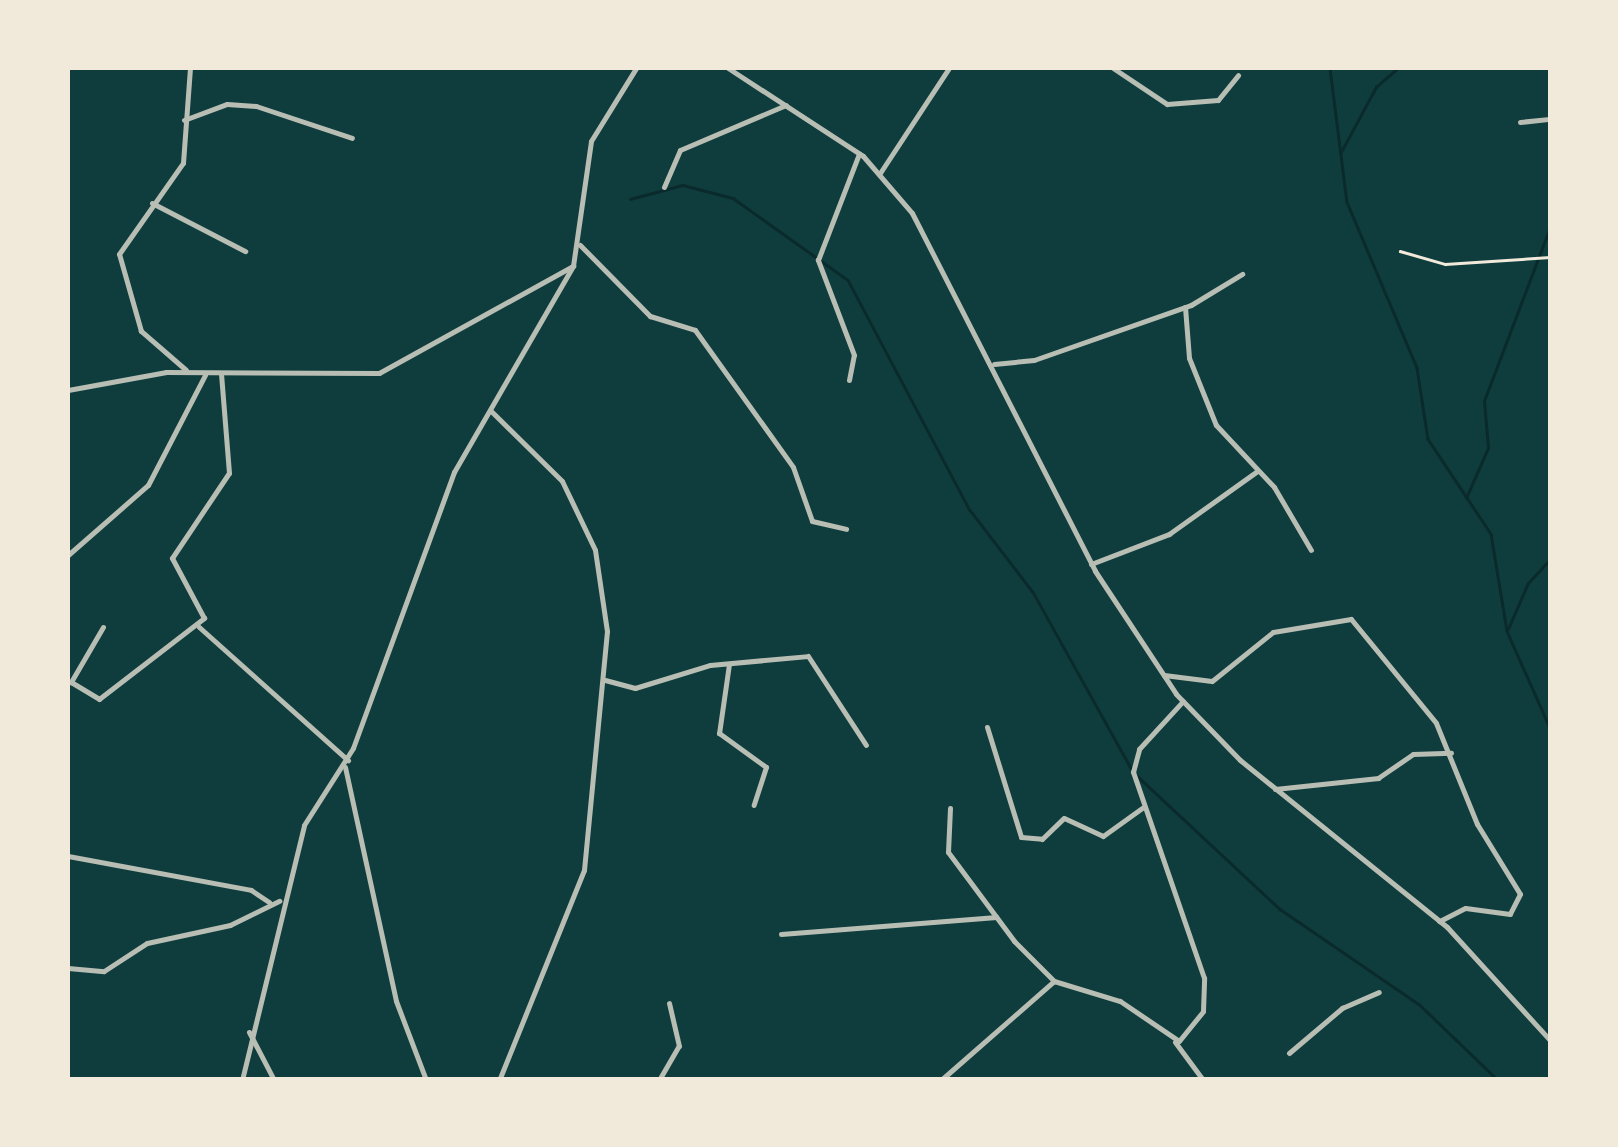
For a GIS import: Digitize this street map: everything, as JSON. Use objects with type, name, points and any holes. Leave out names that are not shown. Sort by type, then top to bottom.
[{"type":"street","points":[[188,372],[142,331],[120,272],[123,236],[183,163],[190,68]]},
{"type":"street","points":[[242,1080],[279,901],[304,825],[346,764],[454,472],[573,266],[580,244],[591,141],[636,68]]},
{"type":"street","points":[[728,68],[860,154],[880,173],[946,268],[1091,564],[1183,701],[1275,789],[1439,921],[1550,1040]]},
{"type":"street","points":[[880,173],[949,68]]},
{"type":"street","points":[[1113,68],[1166,104],[1218,100],[1238,76]]},
{"type":"street","points":[[184,120],[227,104],[256,106],[352,138]]},
{"type":"street","points":[[664,188],[680,150],[786,104]]},
{"type":"street","points":[[1520,122],[1550,119]]},
{"type":"street","points":[[849,380],[854,354],[818,260],[860,154]]},
{"type":"street","points":[[152,203],[245,251]]},
{"type":"street","points":[[580,244],[647,314],[695,330],[793,468],[812,520],[846,529]]},
{"type":"street","points":[[68,390],[188,372],[379,374],[573,266]]},
{"type":"street","points":[[994,364],[1034,360],[1186,306],[1242,274]]},
{"type":"street","points":[[1186,306],[1189,358],[1207,404],[1311,550]]},
{"type":"street","points":[[104,627],[72,682],[99,699],[199,627],[205,606],[172,558],[229,473],[220,374]]},
{"type":"street","points":[[68,555],[148,485],[205,375]]},
{"type":"street","points":[[492,412],[562,481],[594,550],[605,595],[605,680],[584,870],[499,1080]]},
{"type":"street","points":[[1091,564],[1169,534],[1256,472]]},
{"type":"street","points":[[1162,675],[1212,681],[1272,632],[1348,617],[1450,753],[1521,902],[1505,916],[1465,908],[1439,921]]},
{"type":"street","points":[[199,627],[346,764],[360,807],[396,1001],[426,1080]]},
{"type":"street","points":[[605,680],[635,688],[729,664],[810,656],[866,745]]},
{"type":"street","points":[[729,664],[719,733],[766,767],[754,805]]},
{"type":"street","points":[[1174,1042],[1195,1024],[1206,991],[1142,808],[1135,755],[1183,701]]},
{"type":"street","points":[[987,727],[1021,837],[1042,838],[1064,818],[1103,836],[1142,808]]},
{"type":"street","points":[[1275,789],[1378,778],[1413,754],[1450,753]]},
{"type":"street","points":[[950,808],[948,852],[996,917],[1054,981],[1120,1001],[1174,1042],[1203,1080]]},
{"type":"street","points":[[68,856],[251,890],[270,902]]},
{"type":"street","points":[[68,968],[104,971],[139,946],[230,925],[270,902],[279,901]]},
{"type":"street","points":[[781,934],[996,917]]},
{"type":"street","points":[[944,1079],[1054,981]]},
{"type":"street","points":[[1289,1053],[1342,1008],[1379,992]]},
{"type":"street","points":[[659,1080],[679,1046],[670,1003]]},
{"type":"street","points":[[250,1032],[274,1080]]},
{"type":"path","points":[[1400,251],[1445,264],[1550,257]]},
{"type":"waterway","points":[[1330,68],[1347,202],[1417,368],[1428,439],[1491,534],[1507,631],[1550,728]]},
{"type":"waterway","points":[[1341,152],[1376,87],[1398,68]]},
{"type":"waterway","points":[[630,199],[683,185],[733,198],[848,280],[970,510],[1033,592],[1133,772],[1280,909],[1419,1004],[1498,1080]]},
{"type":"waterway","points":[[1466,498],[1488,448],[1484,401],[1550,227]]},
{"type":"waterway","points":[[1508,629],[1528,583],[1550,559]]}]
